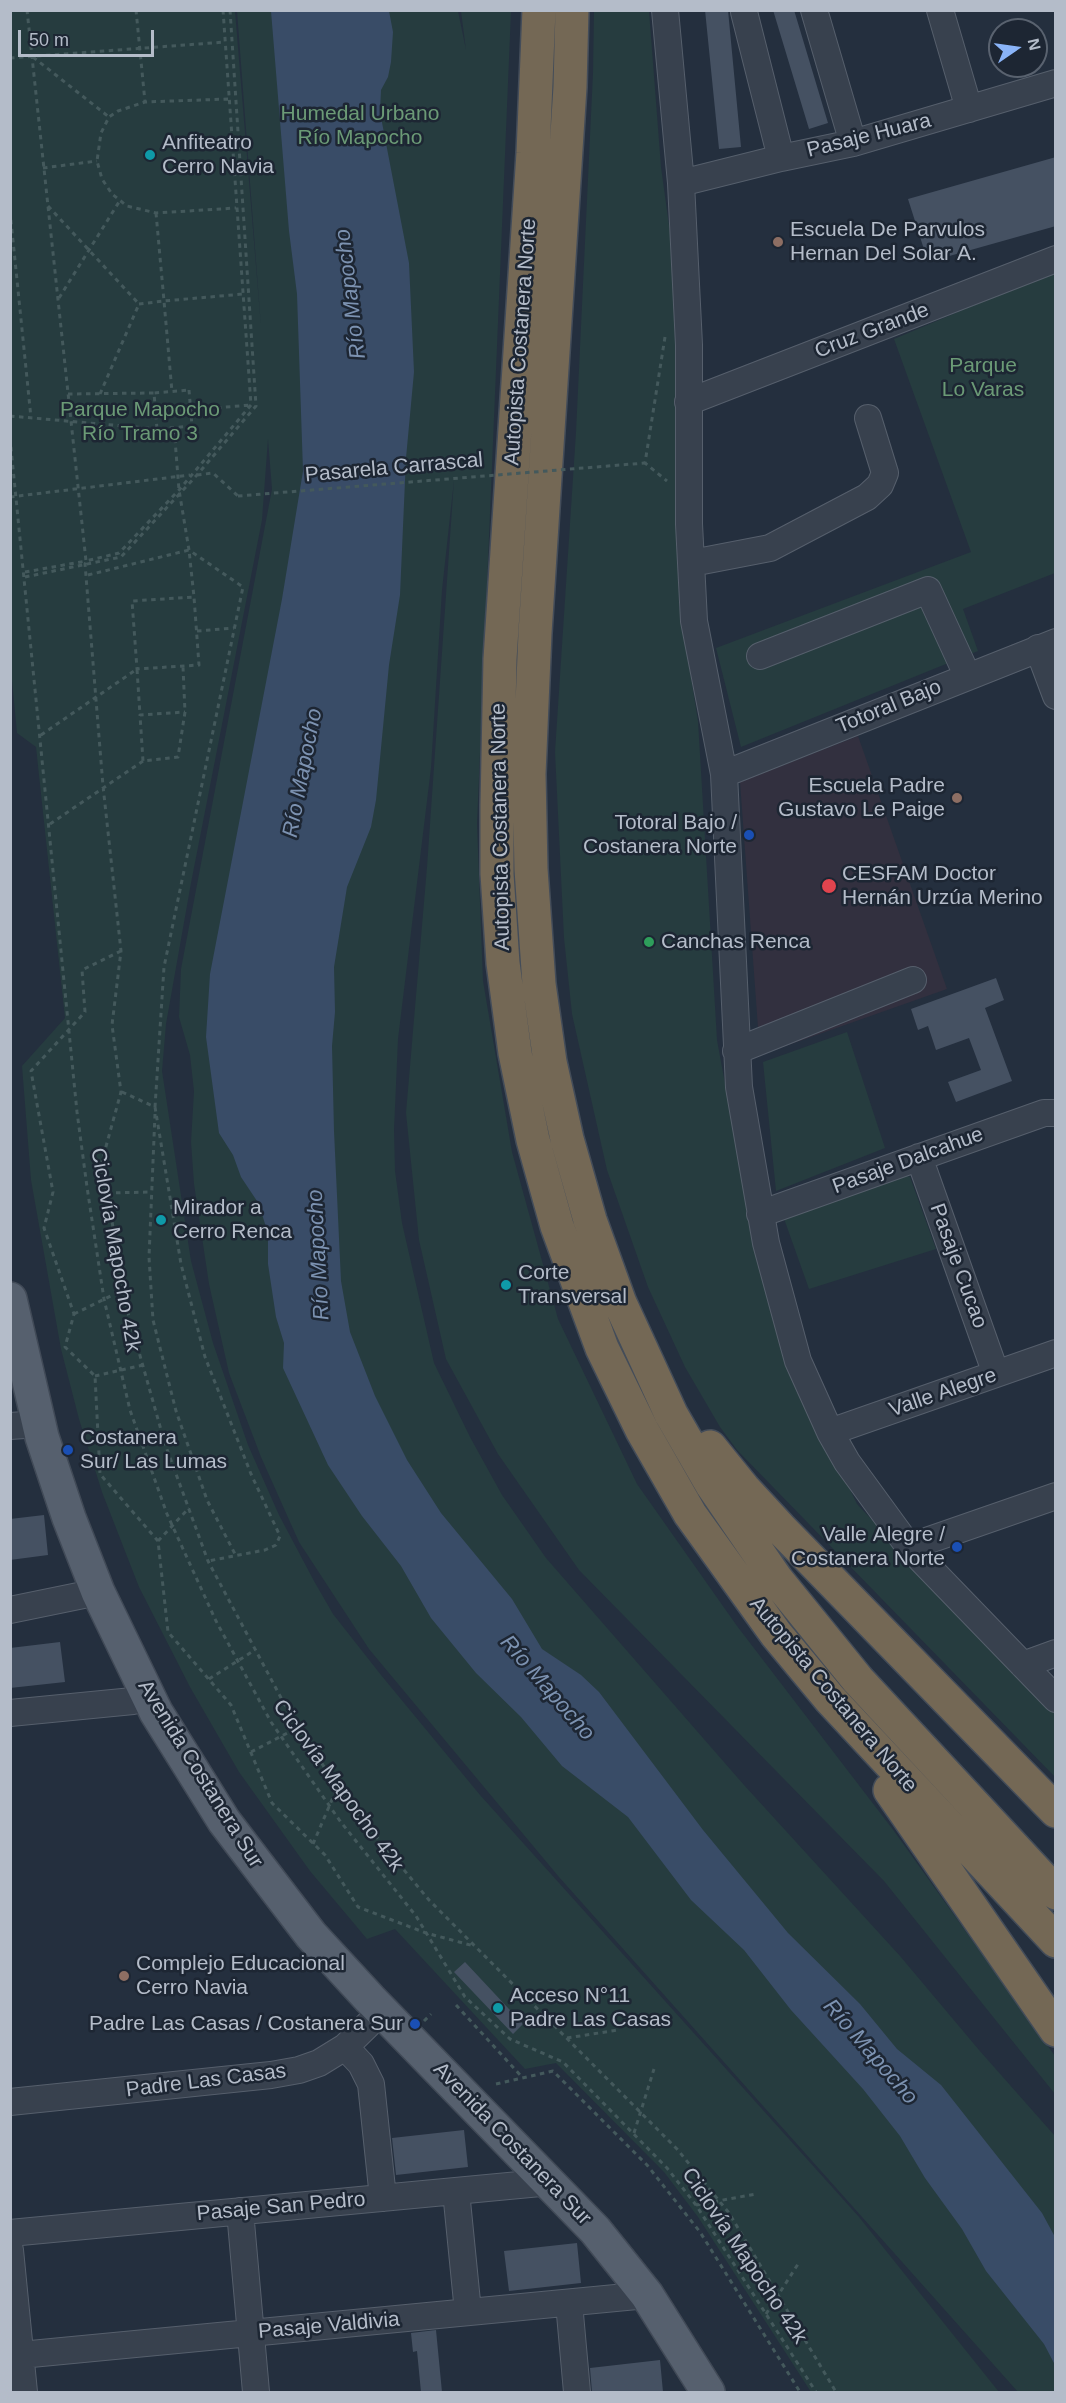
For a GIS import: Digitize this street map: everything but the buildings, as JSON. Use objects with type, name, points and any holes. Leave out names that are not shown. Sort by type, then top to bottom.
[{"type":"highway","name":"Autopista Costanera Norte","points":[[539,10],[533,153],[498,712],[497,874],[501,942],[515,1053],[533,1140],[557,1226],[589,1316],[627,1402],[675,1488],[723,1563],[776,1634],[830,1699],[1056,1941]]},
{"type":"highway","name":"Autopista Costanera Norte","points":[[572,10],[570,98],[532,686],[529,774],[531,869],[539,984],[560,1112],[590,1220],[635,1338],[698,1462],[783,1588],[879,1705],[1056,1893]]},
{"type":"highway","points":[[635,1338],[711,1448],[751,1497],[1056,1811]]},
{"type":"highway","points":[[830,1699],[1056,2030]]},
{"type":"main road","name":"Avenida Costanera Sur","points":[[10,1299],[25,1425],[69,1518],[98,1592],[148,1697],[224,1821],[311,1935],[602,2237],[647,2295],[708,2392]]},
{"type":"street","points":[[665,10],[681,183],[689,345],[688,402],[694,621],[724,774],[736,1051],[746,1139],[760,1214],[791,1340],[807,1383],[830,1432],[875,1504],[909,1547],[1056,1699]]},
{"type":"street","points":[[814,10],[853,143]]},
{"type":"street","points":[[940,10],[969,109]]},
{"type":"street","points":[[744,12],[781,158]]},
{"type":"street","name":"Pasaje Huara","points":[[681,183],[853,143],[1056,83]]},
{"type":"street","name":"Cruz Grande","points":[[688,402],[1056,260]]},
{"type":"street","points":[[692,563],[770,548],[867,497],[880,485],[885,473],[868,418]]},
{"type":"street","points":[[760,656],[928,590],[967,675]]},
{"type":"street","points":[[1047,645],[1056,696]]},
{"type":"street","name":"Totoral Bajo","points":[[724,774],[967,675],[1047,645]]},
{"type":"street","points":[[736,1051],[913,980]]},
{"type":"street","name":"Pasaje Dalcahue","points":[[760,1214],[1044,1113],[1056,1113]]},
{"type":"street","name":"Pasaje Cucao","points":[[919,1157],[996,1374]]},
{"type":"street","name":"Valle Alegre","points":[[830,1432],[1056,1353]]},
{"type":"street","points":[[909,1547],[1056,1496]]},
{"type":"street","points":[[10,1610],[98,1592]]},
{"type":"street","points":[[1023,1665],[1056,1653]]},
{"type":"street","points":[[10,1713],[133,1701],[148,1697]]},
{"type":"street","name":"Padre Las Casas","points":[[10,2102],[271,2075],[319,2063],[345,2047],[382,2011]]},
{"type":"street","points":[[345,2047],[361,2064],[371,2084],[383,2198]]},
{"type":"street","name":"Pasaje San Pedro","points":[[10,2233],[550,2182]]},
{"type":"street","points":[[456,2191],[468,2312]]},
{"type":"street","points":[[240,2211],[256,2392]]},
{"type":"street","points":[[10,2250],[16,2356],[24,2392]]},
{"type":"street","name":"Pasaje Valdivia","points":[[16,2356],[647,2295]]},
{"type":"street","points":[[569,2303],[577,2392]]},
{"type":"path","points":[[27,10],[86,563],[103,786],[121,951],[112,1025],[121,1092],[102,1161],[123,1289],[165,1444],[208,1561],[299,1727],[338,1787],[429,1900],[677,2149],[729,2213],[836,2392]]},
{"type":"path","points":[[136,10],[145,102]]},
{"type":"path","points":[[24,572],[121,557],[179,492],[251,405],[223,10]]},
{"type":"path","points":[[179,492],[197,475],[256,406],[230,10]]},
{"type":"path","points":[[10,58],[225,42]]},
{"type":"path","points":[[32,56],[109,117]]},
{"type":"path","points":[[228,99],[133,104],[109,117],[97,147],[97,161],[102,179],[119,201],[141,210],[156,213],[237,208]]},
{"type":"path","points":[[44,168],[97,161]]},
{"type":"path","points":[[58,300],[119,201]]},
{"type":"path","points":[[47,206],[139,304]]},
{"type":"path","points":[[10,211],[31,418]]},
{"type":"path","points":[[156,213],[172,392]]},
{"type":"path","points":[[139,304],[243,294]]},
{"type":"path","points":[[100,393],[139,304]]},
{"type":"path","points":[[667,328],[645,463],[670,484]]},
{"type":"path","points":[[10,416],[157,429],[192,426],[189,390],[154,393],[68,394]]},
{"type":"path","points":[[154,393],[157,429]]},
{"type":"path","points":[[190,410],[251,405]]},
{"type":"path","points":[[41,735],[137,669],[199,665],[194,597],[177,477],[174,428]]},
{"type":"path","name":"Ciclovía Mapocho 42k","points":[[10,438],[77,1112],[104,1299],[130,1410],[172,1527],[237,1661],[280,1736],[330,1807],[416,1917],[465,1997],[510,2039],[563,2062],[667,2168],[696,2205],[816,2392]]},
{"type":"path","name":"Pasarela Carrascal","points":[[197,475],[213,473],[238,496],[645,463]]},
{"type":"path","points":[[10,497],[78,487],[197,475]]},
{"type":"path","points":[[87,576],[189,550],[243,587],[164,967],[149,1257],[153,1320],[176,1411],[207,1500],[236,1556]]},
{"type":"path","points":[[25,577],[86,563]]},
{"type":"path","points":[[143,761],[132,602],[194,597]]},
{"type":"path","points":[[197,631],[235,628]]},
{"type":"path","points":[[50,824],[143,761],[178,757],[185,712],[183,667]]},
{"type":"path","points":[[140,715],[185,712]]},
{"type":"path","points":[[121,951],[82,969],[85,1012],[31,1071],[53,1192],[44,1228],[74,1314],[65,1347],[94,1376],[100,1474],[158,1541],[168,1632],[231,1705],[273,1803],[325,1856],[358,1906],[426,1934],[476,1946]]},
{"type":"path","points":[[121,1092],[155,1107]]},
{"type":"path","points":[[155,1107],[181,1264],[205,1357],[252,1474],[280,1536],[276,1545],[265,1550],[208,1561]]},
{"type":"path","points":[[107,1193],[152,1192]]},
{"type":"path","points":[[74,1314],[123,1289]]},
{"type":"path","points":[[94,1376],[143,1365]]},
{"type":"path","points":[[158,1541],[189,1509]]},
{"type":"path","points":[[208,1679],[255,1650]]},
{"type":"path","points":[[251,1752],[299,1727]]},
{"type":"path","points":[[313,1844],[338,1787]]},
{"type":"path","points":[[456,2005],[522,2077]]},
{"type":"path","points":[[567,2038],[618,2030]]},
{"type":"path","points":[[633,2134],[654,2069]]},
{"type":"path","points":[[496,2084],[553,2071],[647,2165],[700,2232],[800,2392]]},
{"type":"path","points":[[696,2205],[756,2194]]},
{"type":"path","points":[[766,2314],[800,2261]]},
{"type":"shaded area","name":"CESFAM Doctor Hernán Urzúa Merino","points":[[858,736],[947,989],[760,1055],[740,782]]},
{"type":"green space","points":[[10,11],[235,11],[261,327],[237,11],[458,11],[466,50],[461,11],[511,11],[477,824],[483,981],[512,1152],[558,1319],[637,1484],[737,1626],[894,1831],[1055,2056],[1055,2094],[884,1881],[579,1570],[498,1454],[446,1359],[419,1240],[406,1113],[427,867],[454,480],[442,590],[431,768],[398,1039],[394,1130],[395,1171],[402,1223],[434,1363],[470,1437],[502,1495],[546,1558],[744,1785],[900,1956],[1055,2136],[1055,2392],[1018,2392],[559,1877],[369,1649],[299,1542],[261,1457],[229,1373],[209,1284],[194,1184],[191,1142],[194,1091],[190,1055],[179,1017],[181,969],[272,489],[268,439],[262,520],[191,883],[166,1024],[162,1071],[191,1261],[213,1343],[248,1445],[279,1515],[333,1614],[381,1675],[480,1795],[859,2217],[999,2392],[811,2392],[698,2217],[664,2172],[556,2063],[525,2069],[395,1929],[367,1939],[310,1871],[239,1772],[190,1687],[139,1587],[102,1492],[79,1419],[61,1349],[31,1180],[22,1066],[65,1018],[36,747],[17,733],[11,670]]},
{"type":"green space","points":[[594,11],[649,11],[661,167],[675,269],[678,338],[679,603],[698,721],[717,1040],[738,1154],[797,1380],[857,1504],[975,1630],[1055,1706],[1055,1777],[737,1450],[720,1427],[685,1367],[648,1287],[607,1170],[572,1014],[564,938],[555,752],[576,432]]},
{"type":"green space","name":"Parque Lo Varas","points":[[1055,271],[1055,573],[963,609],[978,651],[741,747],[716,648],[971,552],[894,339]]},
{"type":"green space","points":[[847,1032],[885,1148],[776,1191],[763,1062]]},
{"type":"green space","points":[[897,1172],[910,1177],[936,1249],[809,1289],[782,1213]]},
{"type":"water","name":"Río Mapocho","points":[[271,11],[389,11],[393,32],[391,62],[388,77],[381,90],[380,112],[409,263],[414,372],[406,458],[400,595],[389,665],[376,800],[371,827],[347,887],[334,967],[335,1012],[332,1046],[334,1131],[341,1281],[350,1332],[375,1396],[407,1460],[441,1513],[512,1599],[542,1649],[581,1675],[599,1692],[703,1830],[788,1933],[860,2004],[897,2049],[941,2085],[1042,2213],[1055,2237],[1055,2365],[1044,2344],[986,2271],[962,2229],[925,2178],[900,2136],[863,2089],[791,2010],[744,1950],[691,1900],[628,1817],[562,1766],[521,1717],[476,1673],[431,1618],[401,1566],[362,1516],[328,1465],[283,1368],[284,1343],[276,1317],[268,1264],[268,1234],[259,1204],[241,1177],[233,1155],[219,1133],[206,1037],[210,974],[282,599],[303,471],[297,294],[289,231]]},
{"type":"place","name":"Anfiteatro Cerro Navia","points":[[150,155]]},
{"type":"place","name":"Escuela De Parvulos Hernan Del Solar A.","points":[[778,242]]},
{"type":"place","name":"Escuela Padre Gustavo Le Paige","points":[[957,798]]},
{"type":"place","name":"Totoral Bajo / Costanera Norte","points":[[749,835]]},
{"type":"place","name":"CESFAM Doctor Hernán Urzúa Merino","points":[[829,886]]},
{"type":"place","name":"Canchas Renca","points":[[649,942]]},
{"type":"place","name":"Mirador a Cerro Renca","points":[[161,1220]]},
{"type":"place","name":"Corte Transversal","points":[[506,1285]]},
{"type":"place","name":"Costanera Sur/ Las Lumas","points":[[68,1450]]},
{"type":"place","name":"Valle Alegre / Costanera Norte","points":[[957,1547]]},
{"type":"place","name":"Complejo Educacional Cerro Navia","points":[[124,1976]]},
{"type":"place","name":"Acceso N°11 Padre Las Casas","points":[[498,2008]]},
{"type":"place","name":"Padre Las Casas / Costanera Sur","points":[[415,2024]]},
{"type":"park label","name":"Humedal Urbano Río Mapocho","points":[[360,126]]},
{"type":"park label","name":"Parque Mapocho Río Tramo 3","points":[[140,422]]}]
